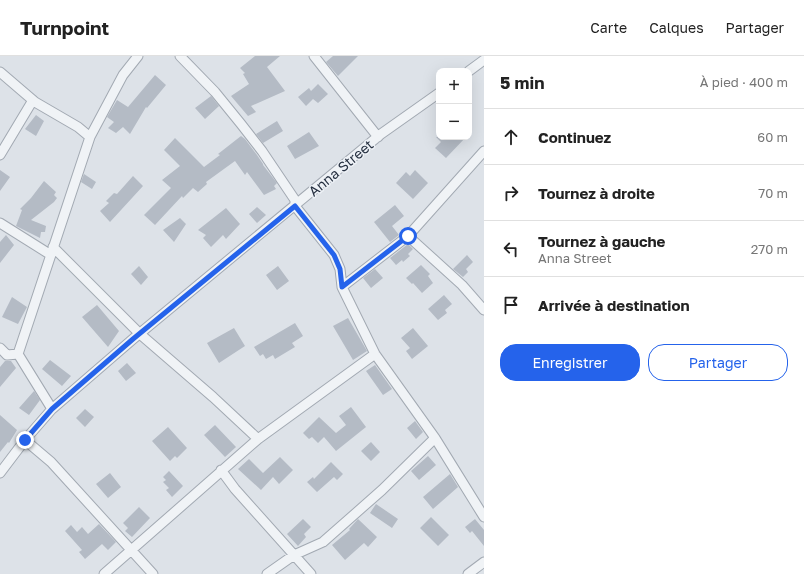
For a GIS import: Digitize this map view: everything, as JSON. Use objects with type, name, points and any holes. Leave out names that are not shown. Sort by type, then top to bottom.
[{"type":"street","points":[[52,409],[18,354],[90,137],[123,75],[138,56]]},
{"type":"street","points":[[180,56],[215,92],[245,129],[262,151],[295,200],[295,206],[334,255],[340,269],[342,287],[375,354],[435,438],[484,518]]},
{"type":"street","points":[[314,56],[378,137]]},
{"type":"street","points":[[472,68],[481,59]]},
{"type":"street","points":[[0,72],[33,100],[78,127],[90,137]]},
{"type":"street","name":"Anna Street","points":[[0,473],[25,440],[52,409],[140,334],[378,137],[436,95]]},
{"type":"street","points":[[0,155],[33,100]]},
{"type":"street","points":[[342,287],[408,236],[484,151]]},
{"type":"street","points":[[0,223],[52,251],[140,334],[258,439]]},
{"type":"street","points":[[408,236],[462,285],[484,310]]},
{"type":"street","points":[[0,348],[7,355],[18,354]]},
{"type":"street","points":[[104,574],[258,439],[375,354]]},
{"type":"street","points":[[267,574],[294,555],[323,542],[382,490],[435,438]]},
{"type":"street","points":[[25,440],[51,462],[153,574]]},
{"type":"street","points":[[221,470],[235,489],[311,574]]},
{"type":"street","points":[[468,574],[484,562]]},
{"type":"building","points":[[255,56],[280,56],[267,67],[285,91],[251,106],[256,112],[248,116],[231,96],[249,84],[243,74],[245,73],[240,68]]},
{"type":"building","points":[[333,56],[358,56],[338,76],[326,62]]},
{"type":"building","points":[[155,75],[166,85],[147,108],[146,107],[130,134],[123,127],[116,133],[108,128],[114,122],[107,117],[117,100],[128,107]]},
{"type":"building","points":[[318,84],[328,94],[318,103],[313,99],[306,106],[298,97],[309,88],[311,91]]},
{"type":"building","points":[[211,96],[219,106],[205,119],[195,108]]},
{"type":"building","points":[[36,115],[44,121],[36,136],[25,129]]},
{"type":"building","points":[[277,121],[283,131],[263,143],[256,134]]},
{"type":"building","points":[[309,132],[319,146],[295,159],[287,146]]},
{"type":"building","points":[[241,136],[245,139],[277,183],[274,186],[276,189],[264,195],[247,172],[245,175],[235,161],[206,182],[207,184],[198,192],[193,188],[183,198],[182,196],[155,225],[144,215],[171,188],[162,180],[180,166],[164,150],[175,138],[204,167]]},
{"type":"building","points":[[439,140],[463,140],[446,158],[435,148],[441,142]]},
{"type":"building","points":[[0,170],[10,177],[0,191]]},
{"type":"building","points":[[415,170],[428,183],[413,199],[396,183],[406,172],[410,176]]},
{"type":"building","points":[[84,174],[96,182],[92,189],[81,182]]},
{"type":"building","points":[[133,176],[143,186],[110,222],[100,211],[109,203],[106,201],[114,193],[117,194]]},
{"type":"building","points":[[44,181],[56,192],[54,195],[57,198],[31,220],[46,226],[45,232],[41,232],[40,238],[16,226],[22,210],[20,209]]},
{"type":"building","points":[[395,205],[404,216],[392,226],[399,235],[390,242],[374,222]]},
{"type":"building","points":[[257,207],[266,215],[257,223],[249,214]]},
{"type":"building","points":[[226,208],[240,224],[226,239],[223,235],[211,247],[203,238],[206,235],[198,230]]},
{"type":"building","points":[[180,218],[186,224],[174,242],[163,230]]},
{"type":"building","points":[[6,235],[14,245],[0,263],[0,242]]},
{"type":"building","points":[[408,244],[413,249],[408,254],[410,256],[403,262],[402,260],[396,265],[390,258]]},
{"type":"building","points":[[467,255],[473,262],[466,269],[468,272],[463,277],[453,269]]},
{"type":"building","points":[[421,265],[430,274],[428,276],[433,283],[422,293],[406,278]]},
{"type":"building","points":[[139,266],[148,277],[141,285],[131,274]]},
{"type":"building","points":[[278,266],[289,281],[277,290],[266,275]]},
{"type":"building","points":[[375,269],[383,278],[371,288],[363,278]]},
{"type":"building","points":[[444,295],[452,304],[445,310],[447,313],[438,320],[428,309]]},
{"type":"building","points":[[12,297],[27,307],[18,324],[2,317]]},
{"type":"building","points":[[97,305],[119,331],[108,347],[82,317]]},
{"type":"building","points":[[348,318],[367,351],[353,360],[333,326]]},
{"type":"building","points":[[295,323],[303,336],[292,343],[295,347],[275,359],[273,355],[266,359],[263,354],[260,356],[254,347]]},
{"type":"building","points":[[234,328],[245,346],[219,363],[207,343]]},
{"type":"building","points":[[413,328],[428,346],[412,359],[406,351],[410,348],[401,338]]},
{"type":"building","points":[[50,360],[71,376],[62,386],[42,369]]},
{"type":"building","points":[[5,361],[11,361],[16,368],[0,387],[0,367]]},
{"type":"building","points":[[127,363],[136,373],[126,381],[118,371]]},
{"type":"building","points":[[375,365],[392,389],[383,395],[366,371]]},
{"type":"building","points":[[34,391],[40,400],[29,415],[19,408]]},
{"type":"building","points":[[351,407],[366,427],[336,451],[324,437],[318,443],[312,437],[309,439],[303,433],[319,417],[336,433],[346,425],[339,416]]},
{"type":"building","points":[[85,409],[94,417],[85,427],[76,418]]},
{"type":"building","points":[[0,415],[17,430],[9,443],[8,442],[0,452]]},
{"type":"building","points":[[415,421],[423,432],[416,439],[407,428]]},
{"type":"building","points":[[215,425],[236,447],[225,457],[204,435]]},
{"type":"building","points":[[168,427],[187,448],[177,458],[175,456],[170,461],[152,441]]},
{"type":"building","points":[[371,442],[380,452],[371,461],[361,451]]},
{"type":"building","points":[[428,456],[436,465],[419,480],[411,471]]},
{"type":"building","points":[[280,457],[293,470],[279,484],[273,477],[261,490],[238,469],[249,459],[263,473]]},
{"type":"building","points":[[331,462],[343,474],[337,480],[334,477],[317,492],[307,482],[313,477],[314,479]]},
{"type":"building","points":[[169,471],[183,486],[172,497],[166,490],[169,488],[163,482],[166,480],[163,477]]},
{"type":"building","points":[[110,473],[121,487],[108,498],[96,484]]},
{"type":"building","points":[[450,474],[458,487],[433,509],[423,497]]},
{"type":"building","points":[[376,504],[398,519],[392,528],[370,513]]},
{"type":"building","points":[[139,507],[150,518],[132,537],[125,531],[128,528],[123,523]]},
{"type":"building","points":[[431,517],[449,535],[438,546],[420,528]]},
{"type":"building","points":[[303,519],[311,527],[304,534],[306,537],[298,546],[287,534]]},
{"type":"building","points":[[358,519],[377,537],[368,547],[364,543],[345,560],[332,545],[350,530],[349,529]]},
{"type":"building","points":[[475,519],[484,530],[484,546],[472,531],[470,533],[465,527]]},
{"type":"building","points":[[99,524],[116,542],[108,550],[102,544],[85,559],[79,552],[82,550],[65,531],[71,525],[77,532],[82,527],[88,534]]},
{"type":"route","points":[[25,440],[52,409],[133,339],[295,206],[334,255],[340,269],[342,287],[408,236]]}]
